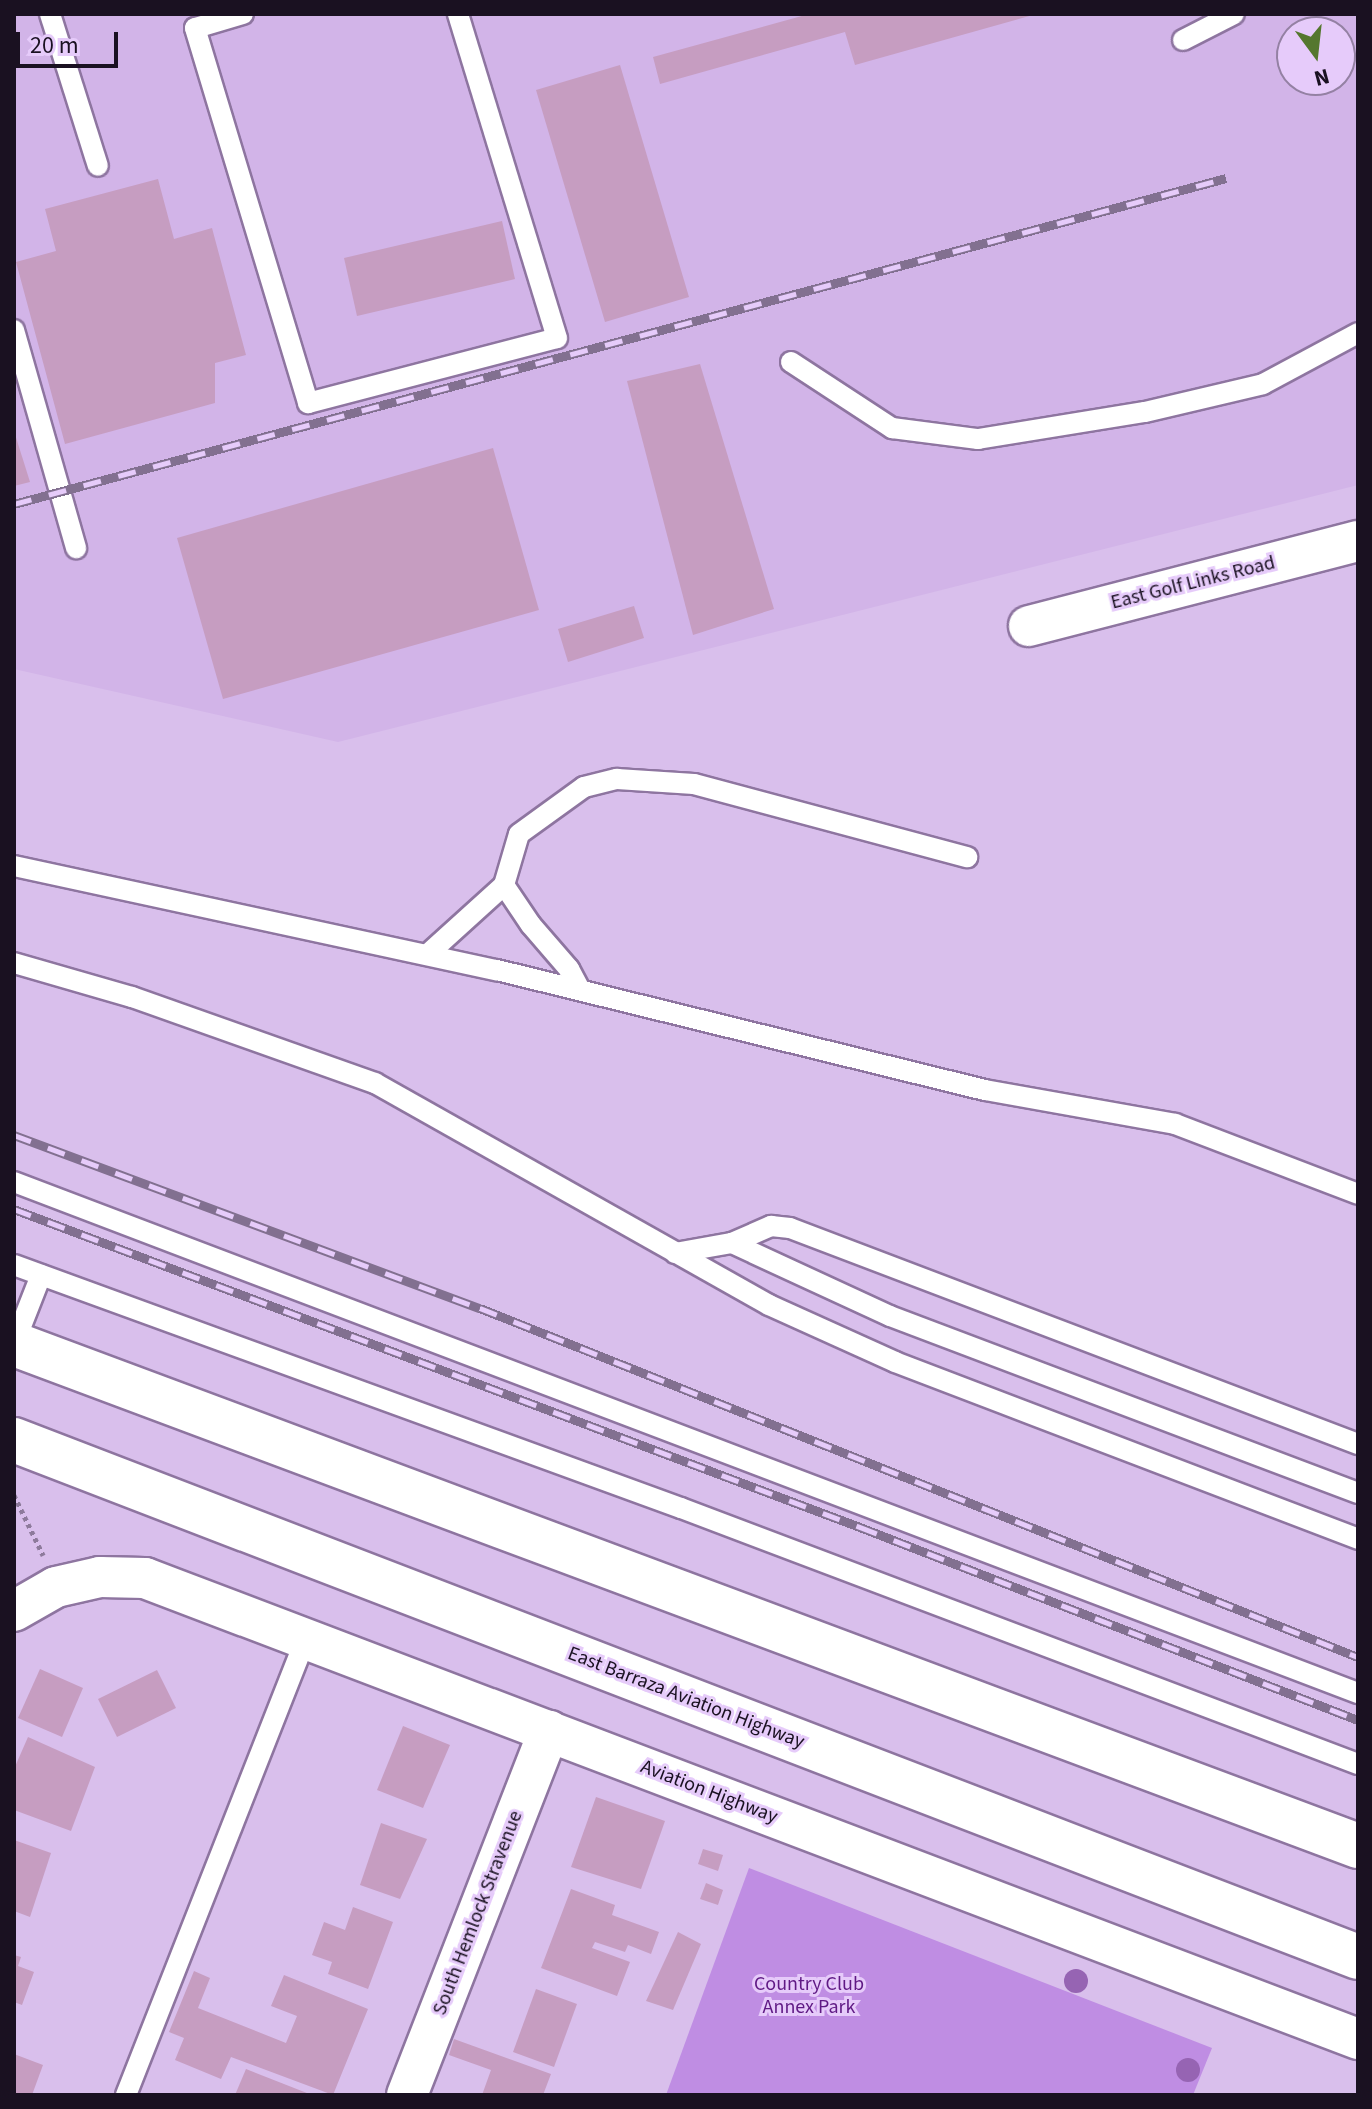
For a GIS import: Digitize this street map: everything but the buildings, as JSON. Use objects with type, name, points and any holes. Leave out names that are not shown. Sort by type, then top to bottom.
[{"type":"main road","points":[[14,1344],[1358,1846]]},
{"type":"main road","name":"East Barraza Aviation Highway","points":[[14,1440],[1358,1957]]},
{"type":"street","name":"East Golf Links Road","points":[[1029,626],[1358,541]]},
{"type":"street","name":"Aviation Highway","points":[[14,1611],[56,1587],[100,1577],[145,1578],[1358,2039]]},
{"type":"street","name":"South Hemlock Stravenue","points":[[407,2095],[549,1731]]},
{"type":"lane","points":[[50,14],[98,166]]},
{"type":"lane","points":[[243,14],[195,28],[308,403],[557,338],[458,14]]},
{"type":"lane","points":[[1183,40],[1234,14]]},
{"type":"lane","points":[[14,330],[76,548]]},
{"type":"lane","points":[[791,362],[892,428],[978,439],[1145,412],[1263,384],[1358,333]]},
{"type":"lane","points":[[428,954],[504,885],[519,834],[584,787],[617,779],[694,784],[967,857]]},
{"type":"lane","points":[[14,866],[428,954],[985,1090],[1175,1124],[1358,1194]]},
{"type":"lane","points":[[504,885],[531,925],[569,969],[580,990]]},
{"type":"lane","points":[[14,963],[132,997],[375,1083],[769,1305],[895,1362],[1358,1539]]},
{"type":"lane","points":[[14,1182],[1358,1693]]},
{"type":"lane","points":[[675,1253],[732,1243],[771,1226],[790,1228],[1358,1444]]},
{"type":"lane","points":[[732,1243],[890,1316],[1358,1493]]},
{"type":"lane","points":[[14,1265],[681,1508],[1358,1764]]},
{"type":"lane","points":[[14,1344],[41,1275]]},
{"type":"lane","points":[[126,2095],[306,1637]]},
{"type":"path","points":[[14,1495],[26,1513],[56,1587]]},
{"type":"shaded area","points":[[14,14],[1358,14],[1358,485],[338,742],[14,669]]},
{"type":"green space","name":"Country Club Annex Park","points":[[749,1868],[1212,2048],[1193,2095],[666,2095]]},
{"type":"railway","points":[[14,504],[1226,178]]},
{"type":"railway","points":[[14,1135],[480,1308],[1358,1657]]},
{"type":"railway","points":[[14,1209],[860,1527],[1358,1720]]}]
